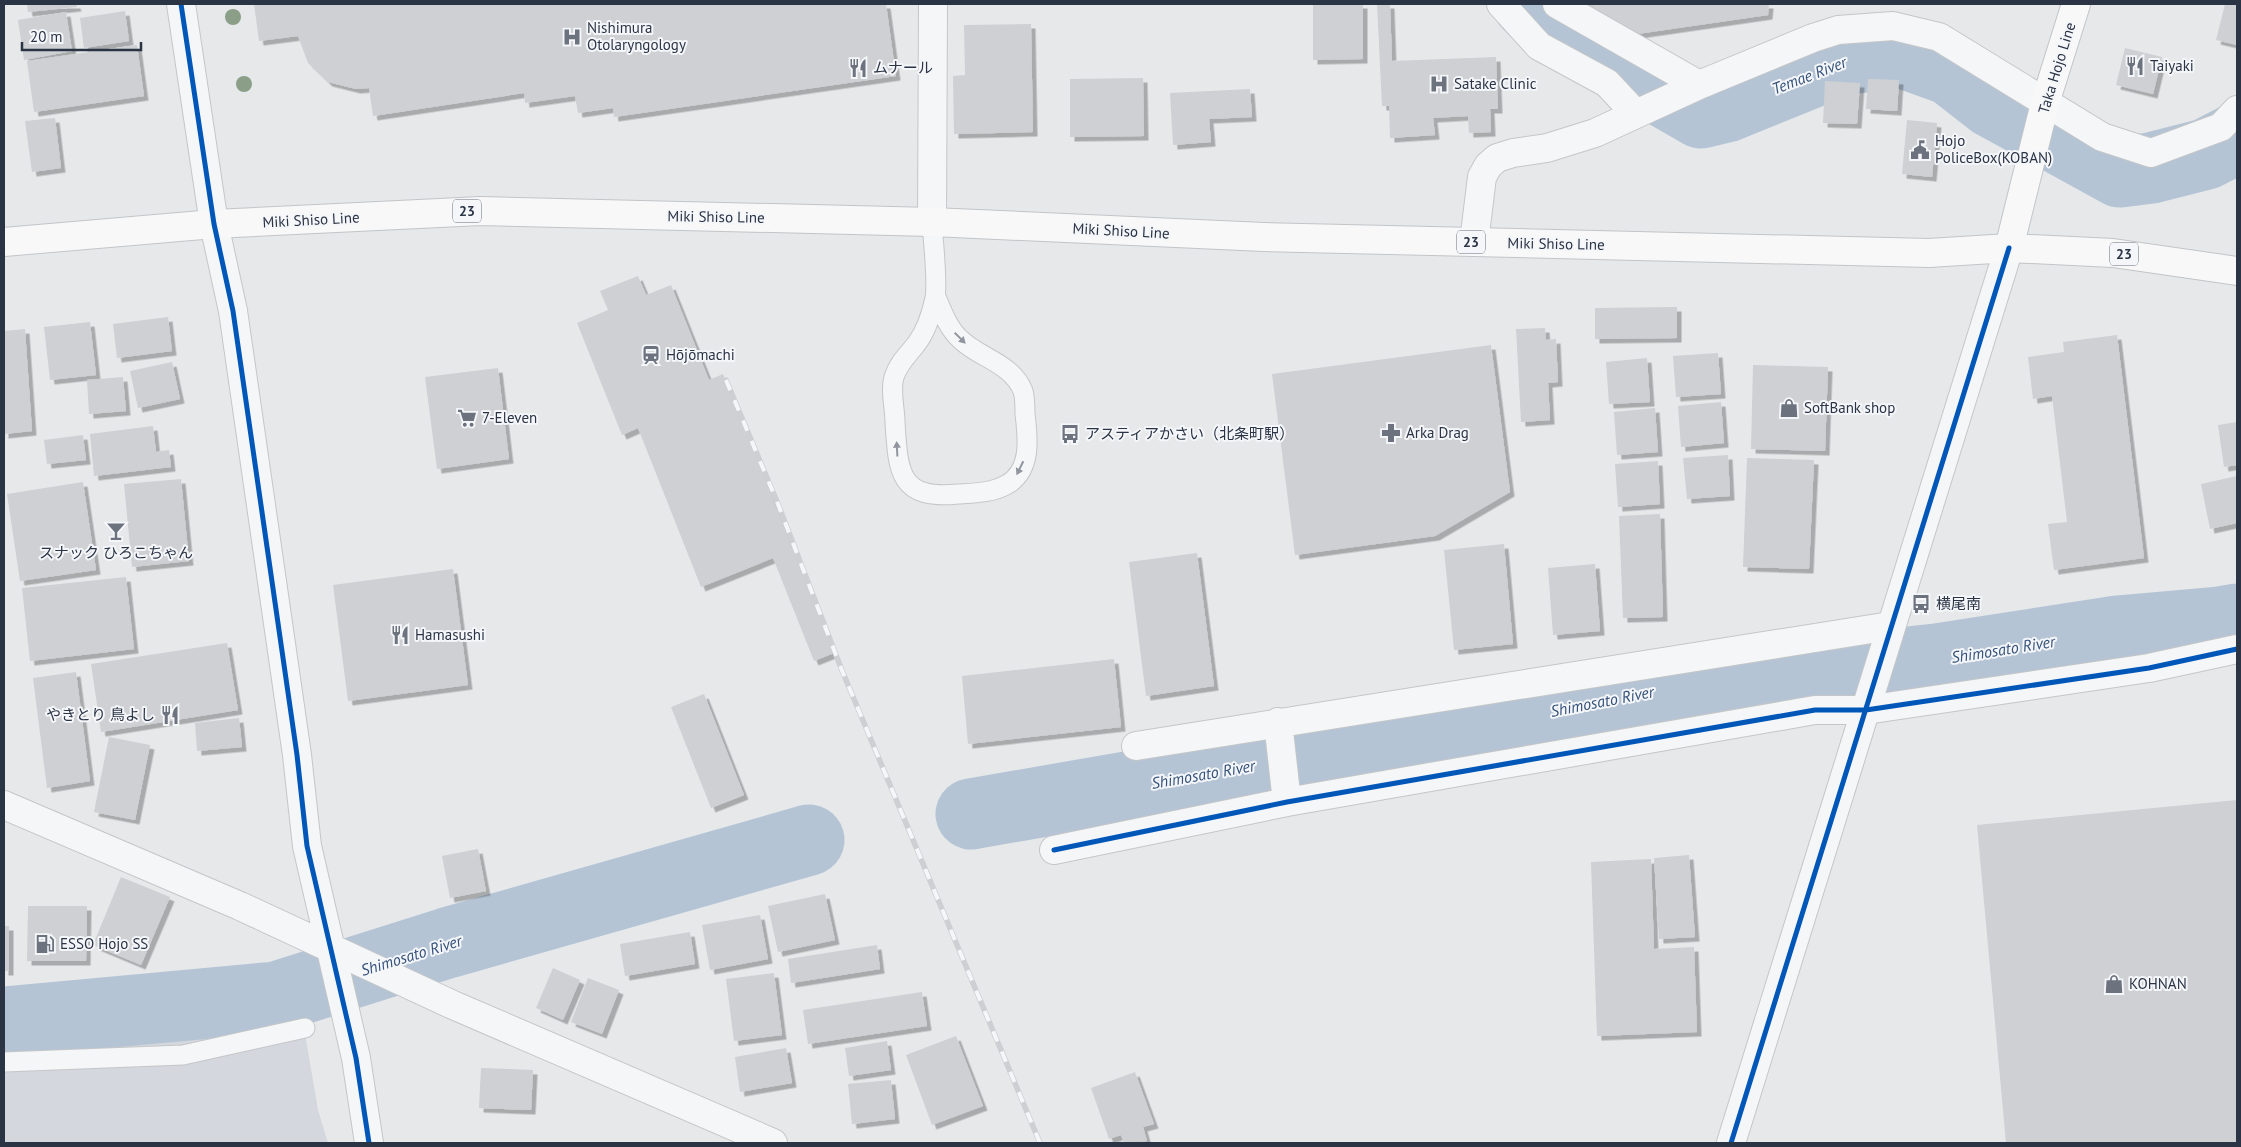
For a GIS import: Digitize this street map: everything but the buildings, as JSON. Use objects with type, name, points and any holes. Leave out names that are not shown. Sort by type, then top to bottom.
[{"type":"main road","name":"Taka Hojo Line","points":[[2009,248],[2045,104],[2076,4]]},
{"type":"main road","name":"Miki Shiso Line","points":[[4,242],[214,224],[481,211],[932,222],[1264,237],[1929,253],[2009,248],[2113,252],[2237,271]]},
{"type":"street","points":[[181,4],[214,224],[233,311],[297,755],[306,846],[328,947],[356,1058],[369,1143]]},
{"type":"street","points":[[932,222],[933,4]]},
{"type":"street","points":[[1501,4],[1539,46],[1607,83],[1636,114]]},
{"type":"street","points":[[1557,4],[1699,85]]},
{"type":"street","points":[[1474,242],[1482,177],[1488,166],[1497,158],[1513,153],[1547,148],[1595,133],[1699,85],[1813,38],[1838,30],[1893,26],[1939,37],[2045,104],[2102,137],[2151,153],[2221,127],[2237,110]]},
{"type":"street","points":[[1730,1143],[2009,248]]},
{"type":"street","points":[[1136,746],[1890,626]]},
{"type":"street","points":[[1054,850],[1287,802],[1815,710],[1866,710],[2149,668],[2237,648]]},
{"type":"street","points":[[1278,722],[1287,802]]},
{"type":"street","points":[[4,806],[240,906],[453,1005],[773,1143]]},
{"type":"lane","points":[[932,222],[936,297],[949,325],[959,338],[973,349],[996,360],[1012,376],[1023,391],[1028,445],[1022,468],[1013,481],[994,491],[943,496],[926,494],[913,487],[903,476],[897,461],[893,380],[902,360],[917,343],[925,328],[936,297]]},
{"type":"lane","points":[[4,1062],[183,1055],[305,1028]]},
{"type":"shaded area","points":[[301,1010],[318,1110],[328,1143],[4,1143],[4,1038],[90,1047],[213,1038]]},
{"type":"waterway","name":"Temae River","points":[[1528,4],[1555,29],[1701,113],[1726,107],[1842,60],[1901,52],[1951,70],[1992,102],[2120,172],[2151,168],[2206,154],[2237,138]]},
{"type":"waterway","name":"Shimosato River","points":[[971,814],[1460,729],[1666,688],[1936,659],[2117,631],[2237,619]]},
{"type":"waterway","name":"Shimosato River","points":[[4,1022],[276,997],[447,943],[809,840]]},
{"type":"railway","points":[[726,380],[778,504],[841,668],[1040,1143]]},
{"type":"cycle path","points":[[181,4],[214,224],[233,311],[297,755],[307,846],[356,1058],[369,1143]]},
{"type":"cycle path","points":[[1731,1143],[2009,248]]},
{"type":"cycle path","points":[[1054,850],[1287,802],[1815,710],[1866,710],[2149,668],[2237,649]]},
{"type":"place","name":"Nishimura Otolaryngology","points":[[572,37]]},
{"type":"place","name":"Taiyaki","points":[[2135,66]]},
{"type":"place","name":"ムナール","points":[[858,68]]},
{"type":"place","name":"Satake Clinic","points":[[1439,84]]},
{"type":"place","name":"Hojo PoliceBox(KOBAN)","points":[[1920,150]]},
{"type":"place","name":"Hōjōmachi","points":[[651,355]]},
{"type":"place","name":"SoftBank shop","points":[[1789,408]]},
{"type":"place","name":"7-Eleven","points":[[467,418]]},
{"type":"place","name":"Arka Drag","points":[[1391,433]]},
{"type":"place","name":"アスティアかさい（北条町駅）","points":[[1070,434]]},
{"type":"place","name":"スナック ひろこちゃん","points":[[116,531]]},
{"type":"place","name":"横尾南","points":[[1921,604]]},
{"type":"place","name":"Hamasushi","points":[[400,635]]},
{"type":"place","name":"やきとり 鳥よし","points":[[170,715]]},
{"type":"place","name":"ESSO Hojo SS","points":[[45,944]]},
{"type":"place","name":"KOHNAN","points":[[2114,984]]}]
